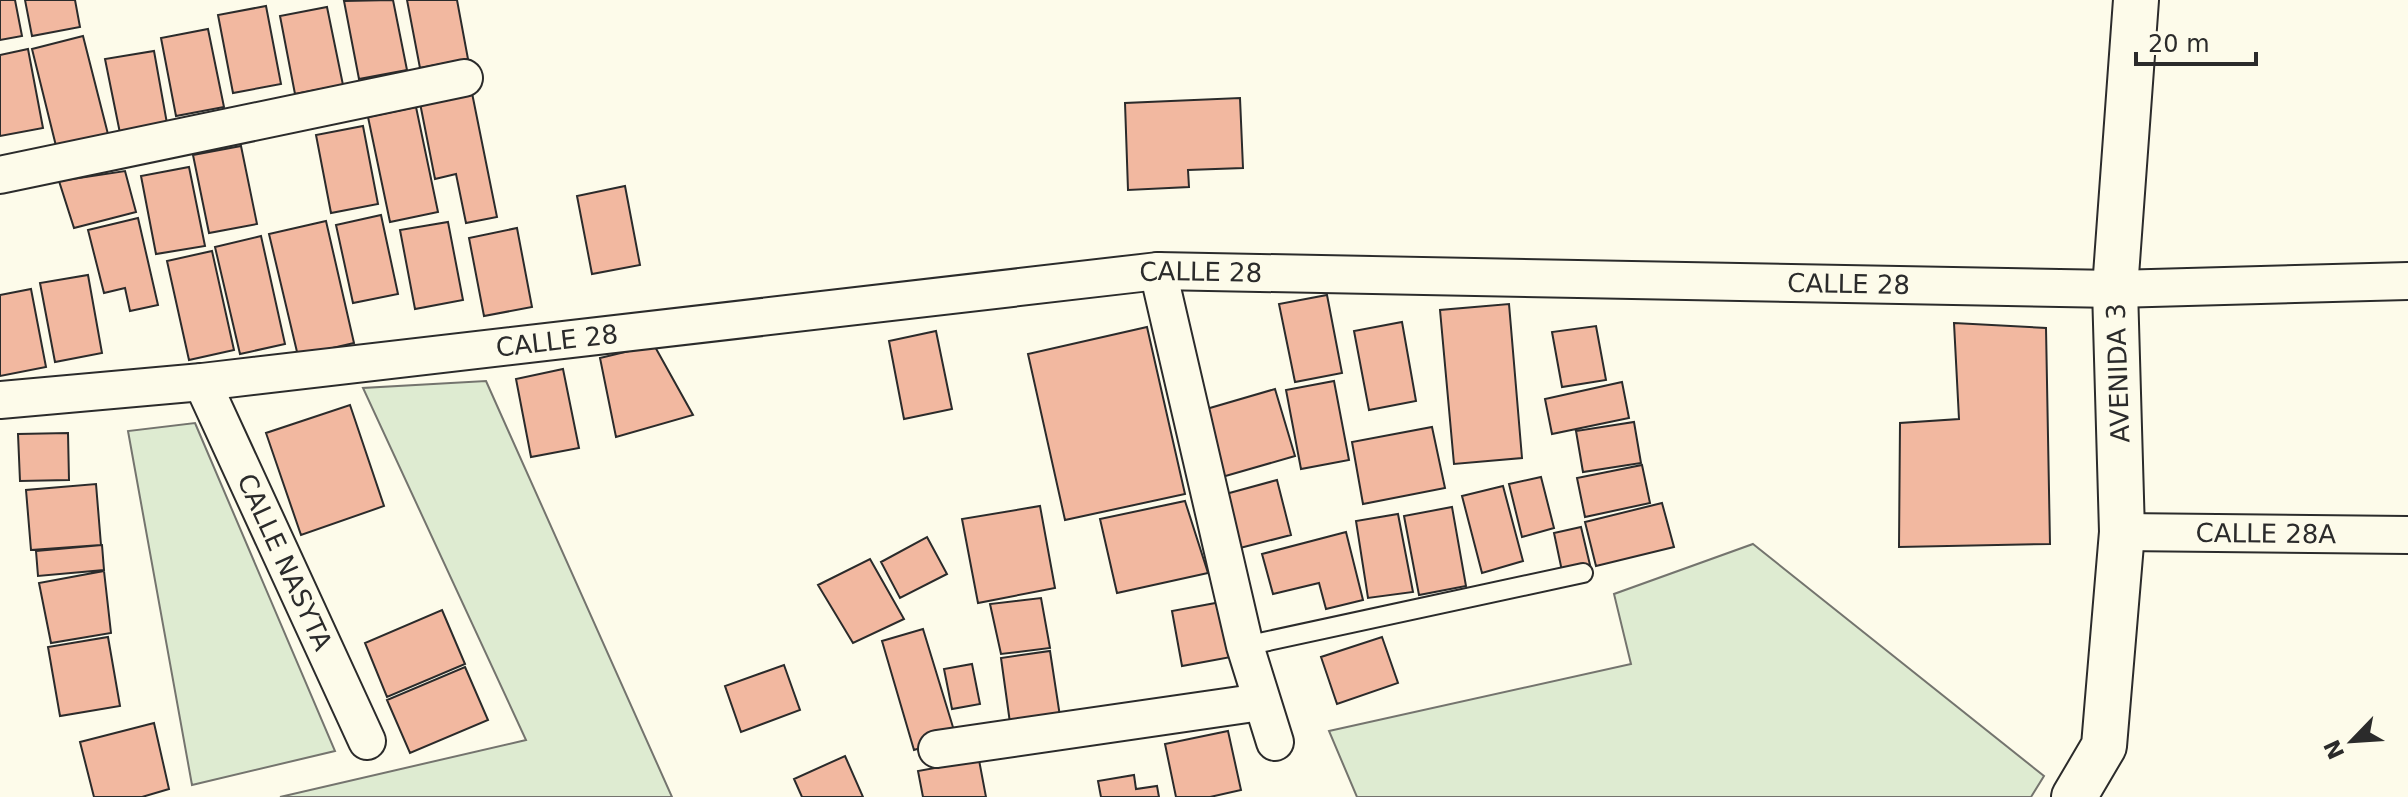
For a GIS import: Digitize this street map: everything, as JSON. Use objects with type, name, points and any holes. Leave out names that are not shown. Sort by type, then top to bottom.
[{"type":"street","name":"AVENIDA 3","points":[[2074,797],[2104,746],[2122,532],[2115,289],[2136,0]]},
{"type":"street","points":[[0,175],[464,78]]},
{"type":"street","name":"CALLE 28","points":[[0,400],[202,382],[1158,271],[2115,289],[2408,281]]},
{"type":"street","points":[[1158,271],[1245,646],[1275,742]]},
{"type":"street","name":"CALLE NASYTA","points":[[202,382],[367,741]]},
{"type":"street","name":"CALLE 28A","points":[[2122,532],[2408,535]]},
{"type":"street","points":[[937,749],[1261,702]]},
{"type":"lane","points":[[1245,646],[1583,573]]},
{"type":"green space","points":[[486,381],[672,797],[280,797],[526,740],[363,388]]},
{"type":"green space","points":[[195,423],[335,751],[192,785],[128,431]]},
{"type":"green space","points":[[1753,544],[2044,776],[2031,797],[1357,797],[1329,731],[1631,664],[1614,594]]},
{"type":"building","points":[[0,0],[15,0],[22,36],[0,40]]},
{"type":"building","points":[[25,0],[75,0],[80,27],[32,36]]},
{"type":"building","points":[[393,0],[407,70],[359,79],[344,1]]},
{"type":"building","points":[[407,0],[457,0],[468,59],[420,68]]},
{"type":"building","points":[[266,6],[281,84],[233,93],[218,15]]},
{"type":"building","points":[[327,7],[343,85],[295,94],[280,16]]},
{"type":"building","points":[[208,29],[224,107],[176,116],[161,38]]},
{"type":"building","points":[[83,36],[110,142],[58,154],[32,49]]},
{"type":"building","points":[[28,49],[43,128],[0,136],[0,55]]},
{"type":"building","points":[[154,51],[168,129],[121,138],[105,59]]},
{"type":"building","points":[[471,88],[497,217],[466,223],[456,174],[435,179],[419,98]]},
{"type":"building","points":[[1240,98],[1243,168],[1188,170],[1189,187],[1128,190],[1125,103]]},
{"type":"building","points":[[416,107],[438,212],[390,222],[368,117]]},
{"type":"building","points":[[363,126],[378,204],[331,213],[316,135]]},
{"type":"building","points":[[241,146],[257,224],[209,233],[193,155]]},
{"type":"building","points":[[189,167],[205,246],[156,254],[141,176]]},
{"type":"building","points":[[125,171],[136,212],[74,228],[59,181]]},
{"type":"building","points":[[625,186],[640,265],[592,274],[577,196]]},
{"type":"building","points":[[381,215],[398,294],[353,303],[336,225]]},
{"type":"building","points":[[138,218],[158,305],[130,311],[125,288],[104,293],[88,230]]},
{"type":"building","points":[[326,221],[354,343],[298,356],[269,234]]},
{"type":"building","points":[[448,222],[463,300],[415,309],[400,230]]},
{"type":"building","points":[[517,228],[532,307],[484,316],[469,238]]},
{"type":"building","points":[[261,236],[285,344],[240,354],[215,247]]},
{"type":"building","points":[[212,251],[234,350],[189,360],[167,261]]},
{"type":"building","points":[[88,275],[102,353],[55,362],[40,283]]},
{"type":"building","points":[[31,289],[46,367],[0,376],[0,295]]},
{"type":"building","points":[[1327,295],[1342,373],[1295,382],[1279,304]]},
{"type":"building","points":[[1509,304],[1522,458],[1454,464],[1440,310]]},
{"type":"building","points":[[1402,322],[1416,401],[1369,410],[1354,331]]},
{"type":"building","points":[[1954,323],[2046,328],[2050,544],[1899,547],[1900,423],[1959,419]]},
{"type":"building","points":[[1596,326],[1606,380],[1562,387],[1552,332]]},
{"type":"building","points":[[1147,327],[1185,494],[1065,520],[1028,354]]},
{"type":"building","points":[[936,331],[952,409],[904,419],[889,341]]},
{"type":"building","points":[[654,345],[693,415],[616,437],[600,358]]},
{"type":"building","points":[[563,369],[579,448],[531,457],[516,379]]},
{"type":"building","points":[[1334,381],[1349,460],[1301,469],[1286,390]]},
{"type":"building","points":[[1622,382],[1629,418],[1552,434],[1545,399]]},
{"type":"building","points":[[1275,389],[1295,456],[1222,477],[1203,410]]},
{"type":"building","points":[[350,405],[384,506],[301,535],[266,433]]},
{"type":"building","points":[[1634,422],[1641,463],[1583,472],[1576,431]]},
{"type":"building","points":[[1432,427],[1445,488],[1363,504],[1352,442]]},
{"type":"building","points":[[68,433],[69,480],[20,481],[18,434]]},
{"type":"building","points":[[1642,465],[1650,503],[1585,517],[1577,478]]},
{"type":"building","points":[[1541,477],[1554,528],[1522,537],[1509,484]]},
{"type":"building","points":[[1277,480],[1291,535],[1236,549],[1222,495]]},
{"type":"building","points":[[96,484],[101,545],[31,550],[26,490]]},
{"type":"building","points":[[1503,486],[1523,561],[1482,573],[1462,496]]},
{"type":"building","points":[[1185,501],[1208,573],[1117,593],[1100,519]]},
{"type":"building","points":[[1662,503],[1674,547],[1596,566],[1585,522]]},
{"type":"building","points":[[1040,506],[1055,588],[978,603],[962,519]]},
{"type":"building","points":[[1452,507],[1466,586],[1419,595],[1404,516]]},
{"type":"building","points":[[1398,514],[1413,592],[1368,598],[1356,521]]},
{"type":"building","points":[[1581,527],[1590,565],[1562,571],[1554,533]]},
{"type":"building","points":[[1346,532],[1363,600],[1326,609],[1319,583],[1273,594],[1262,554]]},
{"type":"building","points":[[927,537],[947,574],[900,598],[881,562]]},
{"type":"building","points":[[102,545],[104,570],[38,576],[36,551]]},
{"type":"building","points":[[870,559],[904,619],[853,643],[818,585]]},
{"type":"building","points":[[104,571],[111,633],[51,643],[39,583]]},
{"type":"building","points":[[1041,598],[1050,648],[1001,654],[990,604]]},
{"type":"building","points":[[1221,602],[1231,657],[1182,666],[1172,611]]},
{"type":"building","points":[[442,610],[465,664],[387,697],[365,643]]},
{"type":"building","points":[[923,629],[956,737],[914,750],[882,641]]},
{"type":"building","points":[[108,637],[120,706],[60,716],[48,647]]},
{"type":"building","points":[[1382,637],[1398,683],[1337,704],[1321,657]]},
{"type":"building","points":[[1050,651],[1061,723],[1011,730],[1001,658]]},
{"type":"building","points":[[972,664],[980,704],[952,709],[944,669]]},
{"type":"building","points":[[784,665],[800,710],[741,732],[725,686]]},
{"type":"building","points":[[465,667],[488,720],[410,753],[387,700]]},
{"type":"building","points":[[154,723],[169,789],[142,797],[94,797],[80,742]]},
{"type":"building","points":[[1228,731],[1241,790],[1210,797],[1176,797],[1165,744]]},
{"type":"building","points":[[845,756],[863,797],[802,797],[794,779]]},
{"type":"building","points":[[979,760],[986,797],[923,797],[918,771]]},
{"type":"building","points":[[1134,775],[1136,789],[1157,786],[1159,797],[1101,797],[1098,781]]}]
